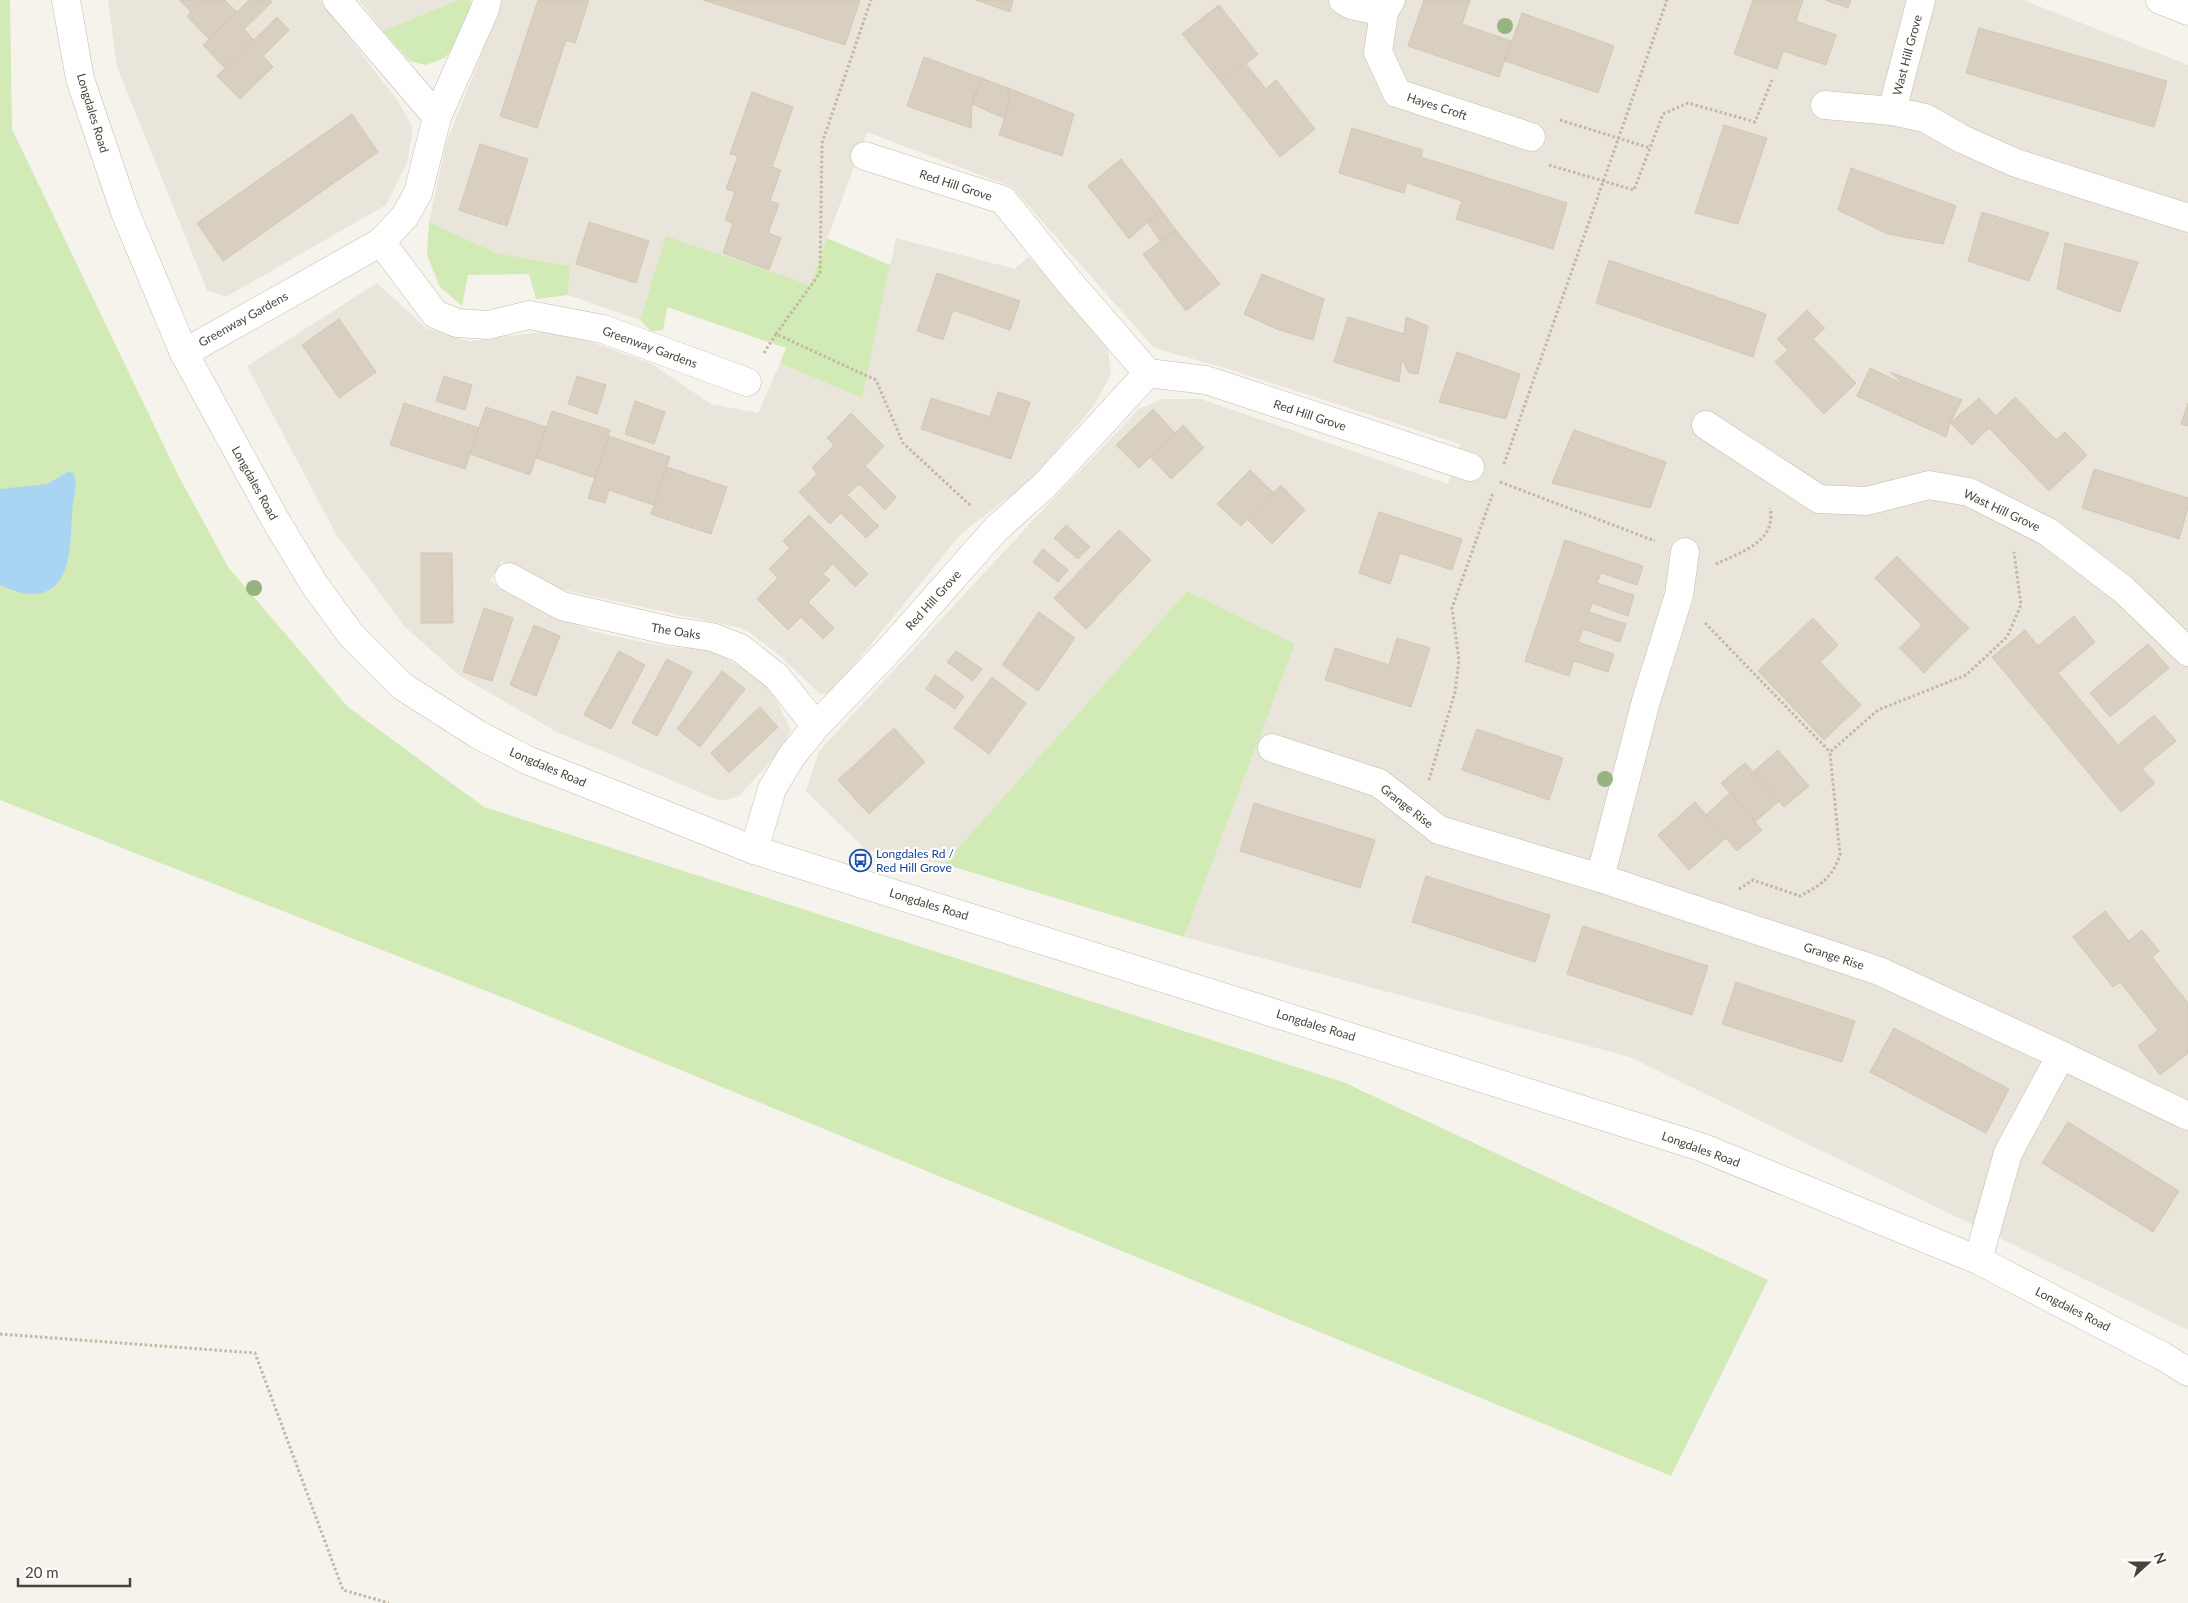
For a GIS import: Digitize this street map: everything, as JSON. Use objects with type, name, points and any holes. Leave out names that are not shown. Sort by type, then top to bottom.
[{"type":"street","name":"Longdales Road","points":[[66,0],[80,79],[124,212],[184,353],[276,521],[314,584],[351,635],[402,686],[477,734],[527,760],[754,850],[1701,1147],[1978,1260],[2164,1357],[2188,1372]]},
{"type":"street","points":[[337,0],[437,117]]},
{"type":"street","name":"Greenway Gardens","points":[[184,353],[380,242],[405,216],[418,193],[437,117],[485,9],[487,0]]},
{"type":"street","name":"Hayes Croft","points":[[1343,0],[1352,5],[1387,6],[1378,52],[1397,93],[1531,137]]},
{"type":"street","name":"Wast Hill Grove","points":[[1892,111],[1921,0]]},
{"type":"street","points":[[2160,0],[2188,11]]},
{"type":"street","name":"Wast Hill Grove","points":[[1825,105],[1892,111],[1926,118],[1962,139],[2016,163],[2188,218]]},
{"type":"street","name":"Red Hill Grove","points":[[865,156],[1003,200],[1148,373],[1206,380],[1470,467]]},
{"type":"street","name":"Greenway Gardens","points":[[380,242],[435,314],[457,323],[488,325],[529,315],[603,329],[747,382]]},
{"type":"street","name":"Red Hill Grove","points":[[754,850],[772,789],[791,757],[816,726],[890,649],[996,529],[1045,485],[1148,373]]},
{"type":"street","name":"Wast Hill Grove","points":[[1706,425],[1819,499],[1867,501],[1929,484],[1969,492],[2048,532],[2124,590],[2188,653]]},
{"type":"street","points":[[1600,878],[1646,701],[1679,595],[1685,552]]},
{"type":"street","name":"The Oaks","points":[[509,577],[562,606],[671,631],[712,637],[740,648],[777,677],[816,726]]},
{"type":"street","name":"Grange Rise","points":[[1272,748],[1379,783],[1439,830],[1600,878],[1879,971],[2188,1116]]},
{"type":"street","points":[[1978,1260],[2008,1153],[2061,1055]]},
{"type":"path","points":[[747,382],[776,334],[820,273],[822,143],[871,0]]},
{"type":"path","points":[[1667,0],[1497,480],[1685,552],[1713,565],[1761,542],[1772,519],[1760,460]]},
{"type":"path","points":[[1531,137],[1523,157],[1634,190],[1663,114],[1688,103],[1755,122],[1772,80]]},
{"type":"path","points":[[1553,118],[1650,148]]},
{"type":"path","points":[[776,334],[876,380],[903,443],[996,529]]},
{"type":"path","points":[[1470,467],[1501,471]]},
{"type":"path","points":[[1418,815],[1455,692],[1460,660],[1452,608],[1494,490]]},
{"type":"path","points":[[1830,752],[1878,710],[1966,675],[2007,637],[2021,605],[2008,512]]},
{"type":"path","points":[[1679,595],[1830,752],[1840,855],[1834,870],[1816,888],[1800,896],[1752,880],[1702,912]]},
{"type":"path","points":[[0,1334],[255,1353],[343,1590],[388,1603]]},
{"type":"shaded area","points":[[108,0],[320,0],[395,97],[413,127],[407,163],[386,205],[226,297],[207,290],[117,67]]},
{"type":"shaded area","points":[[359,0],[458,0],[383,31]]},
{"type":"shaded area","points":[[500,0],[2023,0],[2188,65],[2188,1330],[1630,1057],[1184,937],[1295,644],[1187,591],[944,864],[866,850],[806,791],[819,751],[1139,409],[1162,399],[1201,399],[1448,484],[1460,444],[1225,368],[1154,348],[1012,187],[867,132],[810,285],[666,237],[640,320],[568,295],[570,266],[496,253],[429,222],[446,143],[478,63]]},
{"type":"shaded area","points":[[896,238],[1015,269],[1028,257],[1069,296],[1108,350],[1111,374],[1095,404],[1033,478],[961,534],[831,693],[820,694],[779,655],[745,629],[550,587],[502,561],[490,581],[546,612],[595,632],[667,647],[711,649],[768,684],[791,730],[780,751],[739,796],[721,801],[557,732],[459,675],[405,627],[336,534],[247,366],[377,283],[426,328],[469,341],[557,330],[650,363],[711,404],[758,413],[780,363],[862,397]]},
{"type":"green space","points":[[0,0],[10,0],[12,129],[177,473],[228,567],[348,707],[484,807],[1343,1082],[1768,1280],[1671,1476],[512,1001],[0,800]]},
{"type":"green space","points":[[458,0],[471,0],[469,26],[445,58],[426,65],[410,61],[383,31]]},
{"type":"green space","points":[[429,222],[496,253],[570,266],[568,295],[536,299],[529,274],[468,275],[462,306],[440,287],[427,255]]},
{"type":"green space","points":[[666,236],[810,285],[827,238],[890,265],[862,398],[780,363],[786,348],[667,307],[663,330],[651,331],[640,320]]},
{"type":"green space","points":[[1187,591],[1295,644],[1184,937],[944,864]]},
{"type":"water","points":[[68,472],[73,473],[75,477],[75,487],[68,556],[65,570],[59,581],[51,589],[38,594],[22,593],[0,585],[0,489],[47,484]]},
{"type":"building","points":[[179,0],[203,0],[191,12]]},
{"type":"building","points":[[203,0],[225,0],[237,12],[209,39],[187,16]]},
{"type":"building","points":[[249,0],[270,0],[272,2],[244,29],[254,40],[225,68],[203,45]]},
{"type":"building","points":[[538,0],[589,0],[575,43],[566,40],[537,128],[500,116]]},
{"type":"building","points":[[703,0],[860,0],[845,45]]},
{"type":"building","points":[[976,0],[1013,0],[1010,12]]},
{"type":"building","points":[[1424,0],[1470,0],[1462,24],[1511,41],[1499,77],[1408,46]]},
{"type":"building","points":[[1753,0],[1803,0],[1796,21],[1836,35],[1826,65],[1783,51],[1777,69],[1734,54]]},
{"type":"building","points":[[1825,0],[1851,0],[1848,8]]},
{"type":"building","points":[[1219,5],[1258,54],[1222,83],[1182,34]]},
{"type":"building","points":[[1522,13],[1614,46],[1598,93],[1505,61]]},
{"type":"building","points":[[277,17],[289,30],[263,56],[273,67],[240,99],[217,76]]},
{"type":"building","points":[[1979,28],[2167,81],[2154,127],[1966,73]]},
{"type":"building","points":[[924,57],[981,78],[972,104],[971,128],[907,106]]},
{"type":"building","points":[[1245,63],[1266,89],[1276,80],[1315,129],[1280,157],[1222,83]]},
{"type":"building","points":[[981,78],[1008,88],[1009,104],[1004,118],[972,104]]},
{"type":"building","points":[[1008,88],[1074,114],[1062,156],[999,135],[1009,104]]},
{"type":"building","points":[[752,92],[793,107],[772,167],[781,170],[770,201],[779,204],[768,233],[781,238],[769,270],[723,253],[733,223],[725,220],[735,192],[726,189],[738,156],[730,154]]},
{"type":"building","points":[[352,114],[378,152],[223,261],[197,223]]},
{"type":"building","points":[[1724,125],[1767,138],[1738,224],[1695,213]]},
{"type":"building","points":[[1352,128],[1423,150],[1421,157],[1567,203],[1553,249],[1456,219],[1462,201],[1407,183],[1404,193],[1339,173]]},
{"type":"building","points":[[480,144],[528,159],[507,226],[459,210]]},
{"type":"building","points":[[1121,159],[1161,210],[1129,239],[1088,186]]},
{"type":"building","points":[[1851,168],[1956,206],[1943,244],[1888,234],[1838,210]]},
{"type":"building","points":[[1161,210],[1176,230],[1160,241],[1148,223]]},
{"type":"building","points":[[1982,212],[2049,233],[2029,281],[1968,261]]},
{"type":"building","points":[[589,222],[649,241],[636,283],[576,264]]},
{"type":"building","points":[[1176,230],[1220,284],[1186,311],[1143,254]]},
{"type":"building","points":[[2065,243],[2138,262],[2120,312],[2057,289]]},
{"type":"building","points":[[1609,260],[1766,314],[1753,357],[1596,303]]},
{"type":"building","points":[[937,273],[1020,301],[1010,330],[953,310],[943,340],[917,331]]},
{"type":"building","points":[[1262,274],[1324,299],[1313,340],[1276,329],[1244,314]]},
{"type":"building","points":[[1807,310],[1825,328],[1813,339],[1856,383],[1824,414],[1775,362],[1788,350],[1777,339]]},
{"type":"building","points":[[1348,317],[1404,334],[1406,317],[1428,326],[1418,374],[1409,373],[1402,359],[1399,382],[1334,362]]},
{"type":"building","points":[[339,319],[376,372],[339,398],[302,345]]},
{"type":"building","points":[[1457,352],[1520,374],[1506,419],[1439,402]]},
{"type":"building","points":[[1870,368],[1905,385],[1890,372],[1962,400],[1950,423],[1946,437],[1857,396]]},
{"type":"building","points":[[444,376],[472,385],[465,410],[436,401]]},
{"type":"building","points":[[577,376],[606,385],[597,414],[568,404]]},
{"type":"building","points":[[998,392],[1030,402],[1011,459],[921,429],[931,398],[990,417]]},
{"type":"building","points":[[2015,397],[2056,440],[2065,432],[2087,455],[2049,491],[1989,428],[1972,445],[1950,423],[1979,398],[1996,416]]},
{"type":"building","points":[[635,401],[665,412],[654,444],[625,434]]},
{"type":"building","points":[[404,403],[479,428],[465,469],[390,445]]},
{"type":"building","points":[[2188,403],[2188,426],[2181,424]]},
{"type":"building","points":[[486,407],[546,427],[530,475],[470,454]]},
{"type":"building","points":[[1153,409],[1175,433],[1139,468],[1116,445]]},
{"type":"building","points":[[552,411],[610,430],[595,478],[536,458]]},
{"type":"building","points":[[851,413],[884,446],[865,466],[896,497],[885,510],[859,484],[847,495],[879,526],[866,538],[841,513],[830,524],[799,492],[817,474],[812,467],[834,445],[827,438]]},
{"type":"building","points":[[1183,425],[1204,448],[1171,479],[1150,457]]},
{"type":"building","points":[[1574,430],[1666,462],[1650,508],[1552,483]]},
{"type":"building","points":[[609,436],[670,457],[654,505],[609,490],[605,503],[588,498]]},
{"type":"building","points":[[667,467],[727,487],[711,534],[651,514]]},
{"type":"building","points":[[2094,469],[2188,498],[2188,508],[2179,539],[2082,508]]},
{"type":"building","points":[[1250,470],[1274,493],[1241,526],[1217,504]]},
{"type":"building","points":[[1281,485],[1305,510],[1272,544],[1247,519]]},
{"type":"building","points":[[1379,512],[1462,539],[1452,570],[1400,553],[1390,584],[1359,573]]},
{"type":"building","points":[[809,515],[868,574],[855,587],[833,564],[823,574],[830,580],[808,602],[834,628],[823,639],[801,617],[788,630],[757,599],[778,578],[769,569],[790,548],[783,541]]},
{"type":"building","points":[[1066,525],[1090,547],[1078,559],[1054,538]]},
{"type":"building","points":[[1119,530],[1151,560],[1086,629],[1054,598]]},
{"type":"building","points":[[1565,540],[1643,566],[1637,585],[1601,573],[1597,583],[1634,595],[1628,616],[1592,603],[1589,612],[1626,624],[1620,642],[1583,629],[1578,642],[1614,654],[1608,672],[1574,661],[1569,676],[1525,661]]},
{"type":"building","points":[[1043,549],[1068,570],[1058,582],[1033,562]]},
{"type":"building","points":[[421,553],[452,553],[453,623],[421,623]]},
{"type":"building","points":[[1897,556],[1969,628],[1924,673],[1899,648],[1922,625],[1875,578]]},
{"type":"building","points":[[484,608],[513,618],[492,681],[463,672]]},
{"type":"building","points":[[1039,612],[1075,638],[1038,691],[1002,665]]},
{"type":"building","points":[[2074,616],[2095,642],[2058,673],[2118,745],[2154,715],[2176,741],[2142,769],[2155,783],[2121,812],[1992,657],[2025,630],[2038,646]]},
{"type":"building","points":[[1813,618],[1838,645],[1820,662],[1861,705],[1824,740],[1758,671]]},
{"type":"building","points":[[534,625],[560,636],[536,696],[510,685]]},
{"type":"building","points":[[1397,638],[1430,648],[1411,707],[1325,680],[1335,648],[1389,665]]},
{"type":"building","points":[[2148,644],[2169,668],[2110,717],[2090,693]]},
{"type":"building","points":[[619,651],[645,665],[611,729],[584,715]]},
{"type":"building","points":[[956,651],[982,669],[973,681],[947,662]]},
{"type":"building","points":[[667,659],[692,672],[657,736],[632,723]]},
{"type":"building","points":[[722,671],[745,689],[700,747],[677,729]]},
{"type":"building","points":[[935,675],[964,696],[955,709],[926,689]]},
{"type":"building","points":[[992,677],[1026,703],[989,754],[954,728]]},
{"type":"building","points":[[760,707],[778,727],[729,773],[711,753]]},
{"type":"building","points":[[894,728],[925,762],[869,814],[838,780]]},
{"type":"building","points":[[1477,729],[1563,758],[1549,800],[1462,770]]},
{"type":"building","points":[[1778,750],[1809,786],[1784,807],[1753,772]]},
{"type":"building","points":[[1745,763],[1779,801],[1755,822],[1721,783]]},
{"type":"building","points":[[1730,793],[1762,830],[1737,851],[1706,815]]},
{"type":"building","points":[[1695,802],[1726,838],[1689,870],[1658,835]]},
{"type":"building","points":[[1254,803],[1375,840],[1360,888],[1240,851]]},
{"type":"building","points":[[1426,876],[1550,915],[1535,962],[1412,922]]},
{"type":"building","points":[[2105,911],[2129,941],[2142,930],[2159,951],[2152,957],[2188,1003],[2188,1053],[2160,1075],[2138,1046],[2158,1030],[2120,982],[2113,987],[2073,937]]},
{"type":"building","points":[[1583,926],[1708,966],[1692,1015],[1567,974]]},
{"type":"building","points":[[1736,982],[1855,1021],[1842,1062],[1722,1024]]},
{"type":"building","points":[[1894,1028],[2009,1089],[1986,1133],[1870,1072]]},
{"type":"building","points":[[2068,1122],[2179,1191],[2153,1232],[2042,1163]]},
{"type":"place","name":"Longdales Rd / Red Hill Grove","points":[[860,860]]}]
